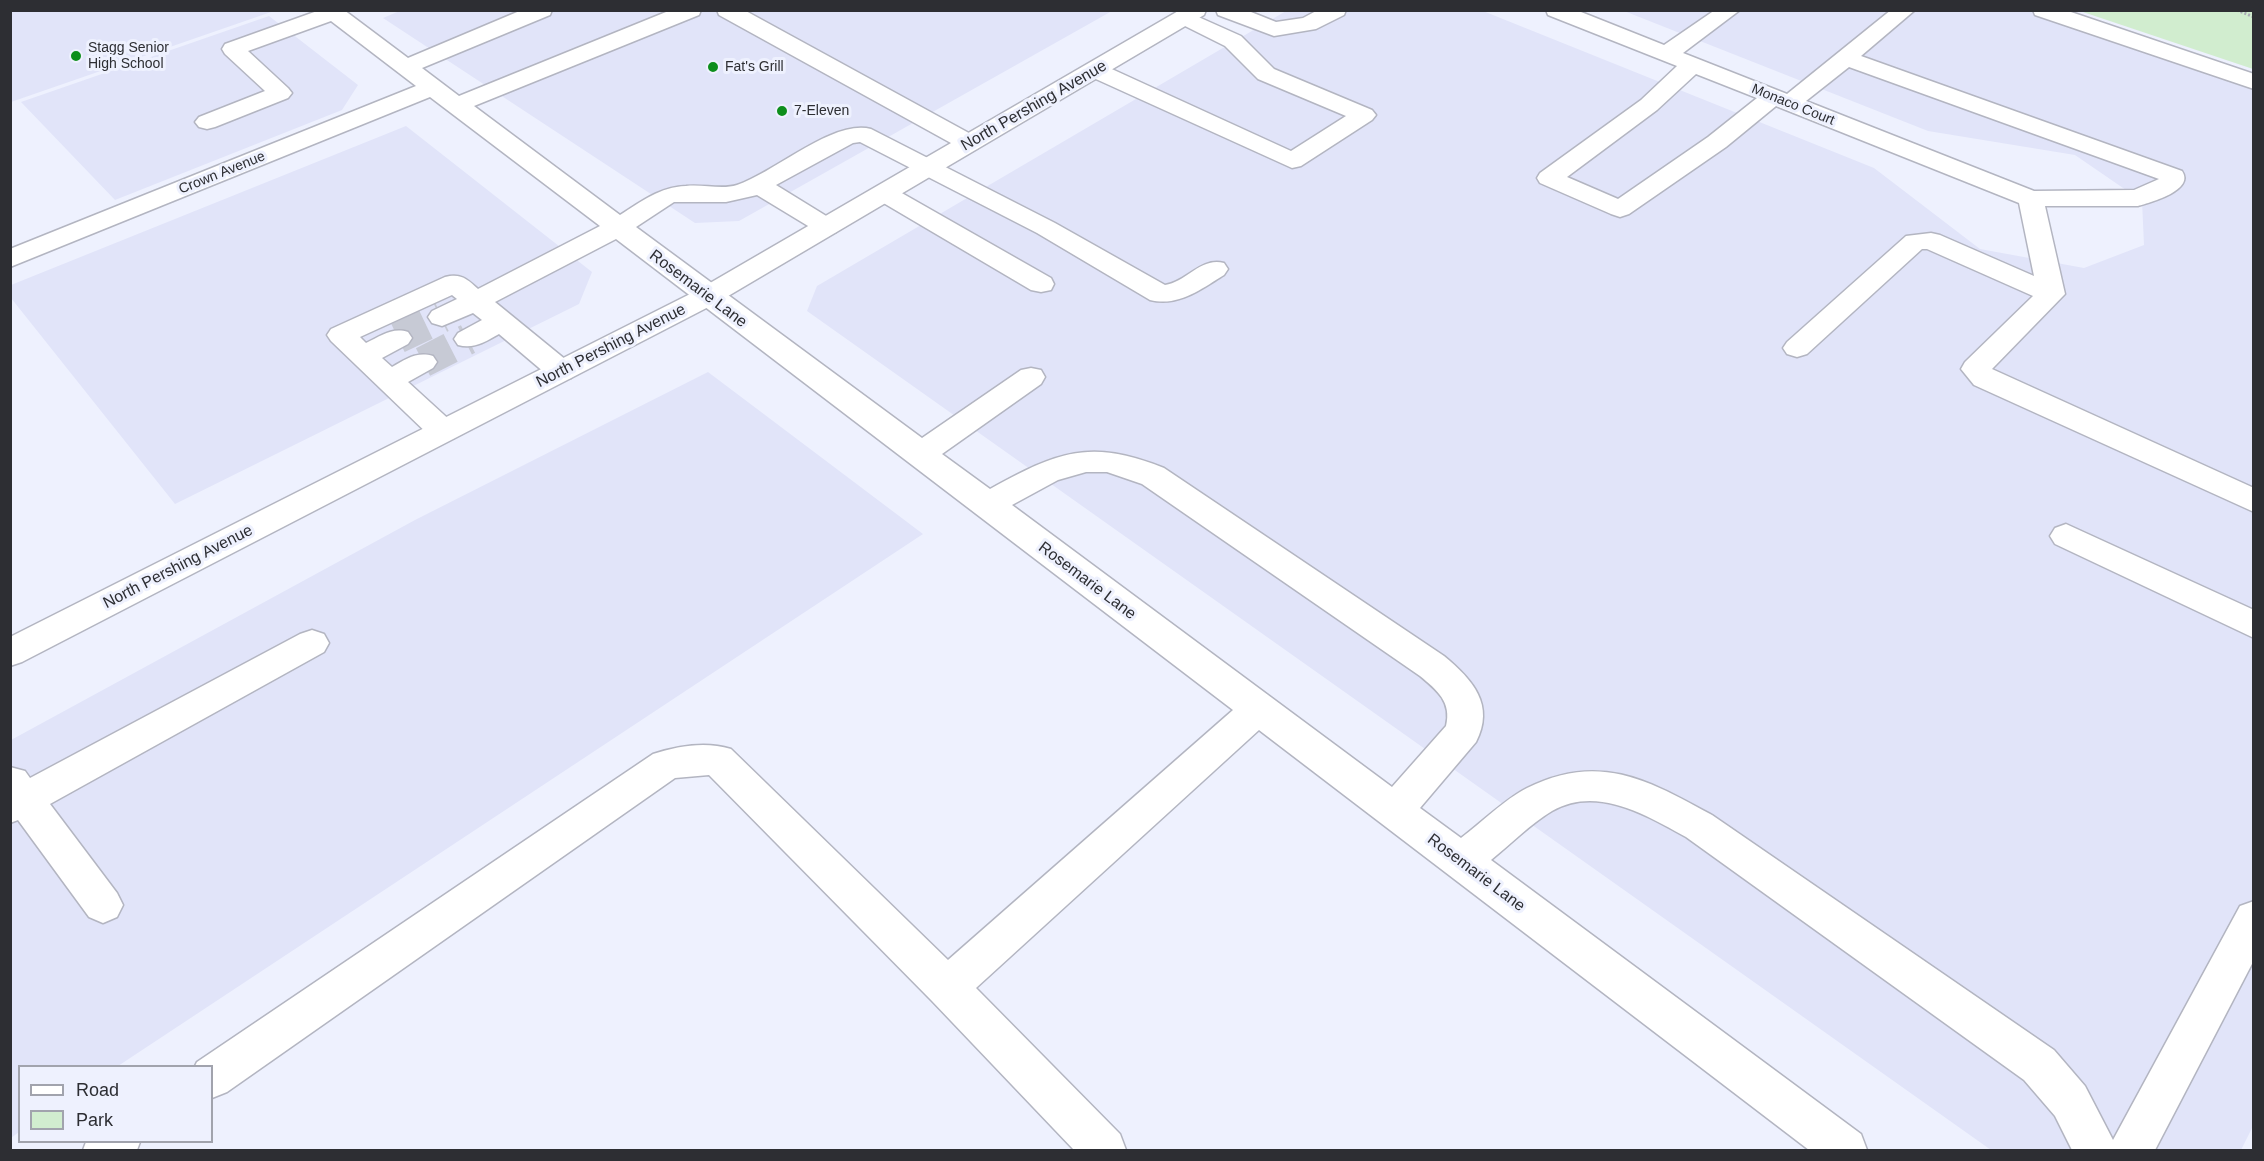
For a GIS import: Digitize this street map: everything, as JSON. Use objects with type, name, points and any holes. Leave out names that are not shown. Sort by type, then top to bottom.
[{"type":"street","points":[[405,67],[542,10]]},
{"type":"street","points":[[457,105],[691,10]]},
{"type":"street","points":[[727,10],[969,143]]},
{"type":"street","points":[[1226,10],[1274,29],[1308,24],[1336,10]]},
{"type":"street","name":"Monaco Court","points":[[1556,10],[2031,199]]},
{"type":"street","points":[[1666,54],[1730,10]]},
{"type":"street","points":[[1692,65],[1649,105],[1549,178],[1620,209],[1845,58],[1905,10]]},
{"type":"street","points":[[2043,10],[2253,82]]},
{"type":"street","points":[[207,122],[280,93],[233,49],[332,12]]},
{"type":"street","name":"Rosemarie Lane","points":[[332,12],[434,87],[616,228],[1845,1150]]},
{"type":"street","points":[[1095,70],[1292,161],[1364,115],[1266,74],[1233,41],[1191,14]]},
{"type":"street","name":"North Pershing Avenue","points":[[10,652],[708,296],[1191,14]]},
{"type":"street","points":[[1845,58],[2173,176],[2173,182],[2138,198],[2031,199],[2051,294]]},
{"type":"street","name":"Crown Avenue","points":[[10,259],[434,87]]},
{"type":"street","points":[[442,317],[616,228],[667,196],[687,193],[743,192],[845,138],[863,134],[1046,228],[1160,294],[1175,293],[1215,269]]},
{"type":"street","points":[[759,185],[827,226]]},
{"type":"street","points":[[884,193],[1041,284]]},
{"type":"street","points":[[1797,348],[1915,242],[1931,241],[2051,294]]},
{"type":"street","points":[[443,431],[341,334],[455,283],[561,371]]},
{"type":"street","points":[[2051,294],[1976,369],[1984,378],[2253,501]]},
{"type":"street","points":[[468,339],[501,322]]},
{"type":"street","points":[[364,356],[398,339]]},
{"type":"street","points":[[390,380],[423,362]]},
{"type":"street","points":[[919,455],[1031,377]]},
{"type":"street","points":[[986,506],[1051,470],[1088,460],[1110,460],[1132,465],[1153,476],[1432,666],[1448,679],[1462,697],[1467,714],[1463,732],[1394,811]]},
{"type":"street","points":[[2066,536],[2253,625]]},
{"type":"street","points":[[103,905],[15,796],[312,643]]},
{"type":"street","points":[[947,987],[1258,710]]},
{"type":"street","points":[[213,1076],[630,787],[666,765],[692,760],[718,760],[947,987],[1104,1150]]},
{"type":"street","points":[[1461,861],[1539,800],[1571,787],[1602,786],[1645,796],[1699,826],[2039,1065],[2070,1101],[2095,1150]]},
{"type":"street","points":[[2131,1150],[2253,919]]},
{"type":"path","points":[[2237,10],[2253,16]]},
{"type":"shaded area","name":"Stagg Senior High School","points":[[11,10],[274,10],[274,11],[11,102]]},
{"type":"shaded area","points":[[402,10],[1112,11],[739,221],[695,223],[383,18]]},
{"type":"shaded area","points":[[1286,11],[1483,11],[1874,168],[1980,249],[2084,268],[2144,245],[2142,201],[2075,155],[1928,131],[1624,11],[2070,11],[2253,73],[2254,1124],[2241,1150],[1991,1150],[807,311],[817,286]]},
{"type":"shaded area","points":[[269,16],[358,85],[342,110],[115,200],[21,102]]},
{"type":"shaded area","points":[[406,126],[592,272],[579,304],[175,504],[11,298],[11,285]]},
{"type":"shaded area","points":[[708,372],[923,534],[120,1065],[18,1065],[18,1133],[11,1138],[11,740],[415,520]]},
{"type":"green space","points":[[2080,11],[2253,11],[2253,69]]},
{"type":"tunnel","points":[[398,338],[442,317]]},
{"type":"tunnel","points":[[423,362],[468,339]]},
{"type":"place","name":"Stagg Senior High School","points":[[76,56]]},
{"type":"place","name":"Fat's Grill","points":[[713,67]]},
{"type":"place","name":"7-Eleven","points":[[782,111]]}]
